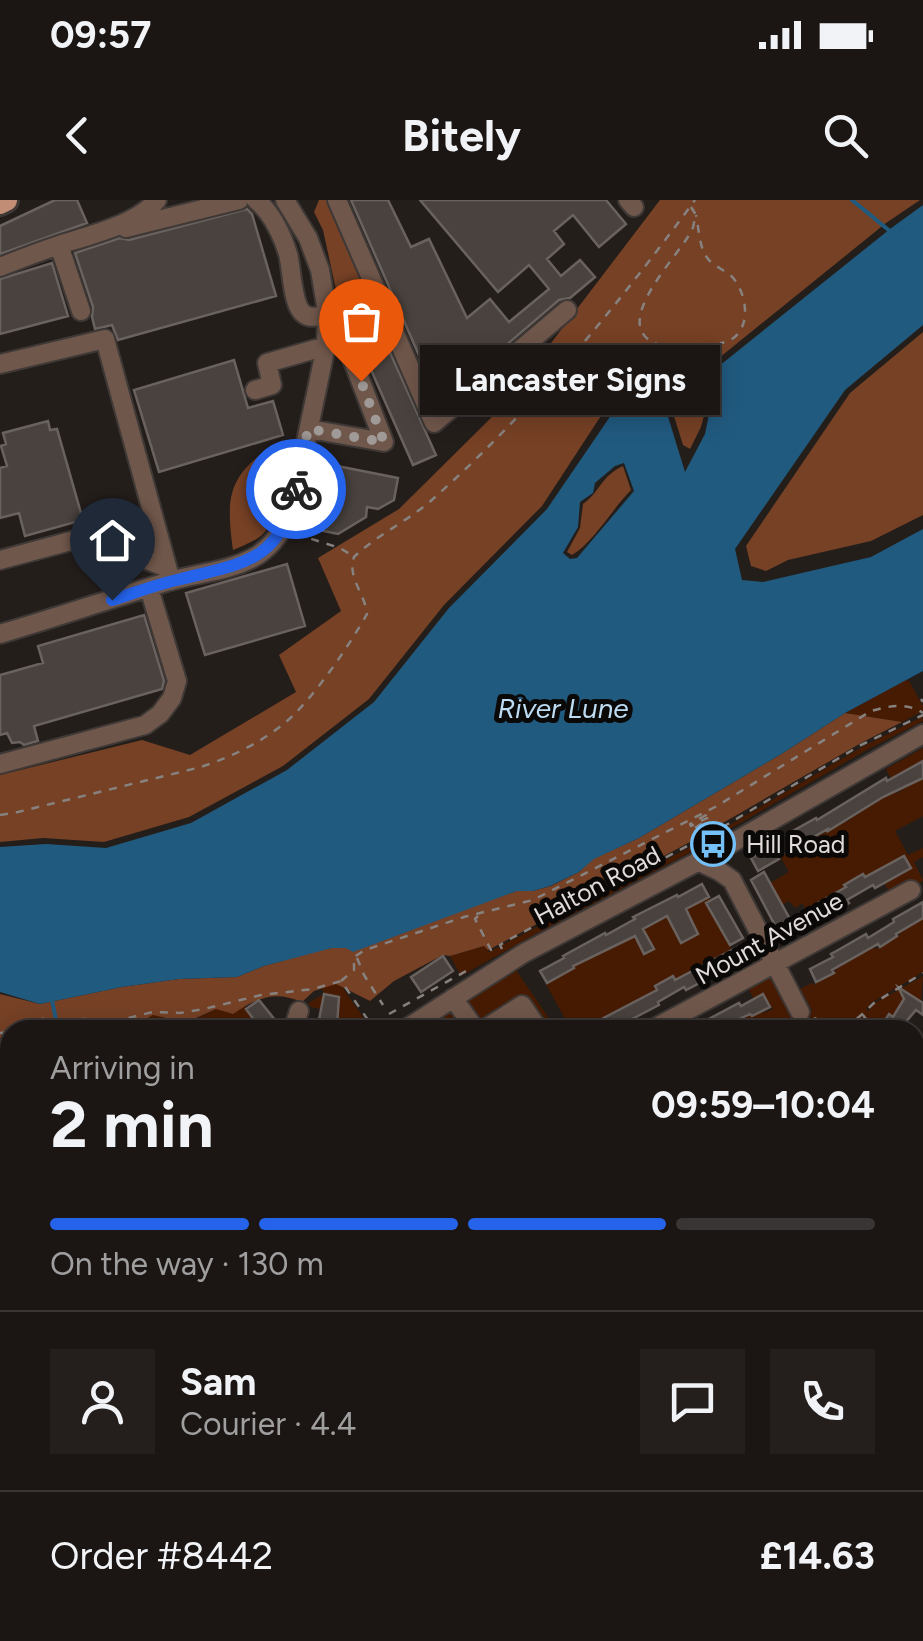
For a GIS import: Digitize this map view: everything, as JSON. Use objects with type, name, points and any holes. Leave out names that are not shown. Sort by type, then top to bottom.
[{"type":"street","points":[[0,267],[92,236],[106,222],[145,200]]},
{"type":"street","points":[[106,222],[148,211],[157,200]]},
{"type":"street","points":[[106,222],[124,228],[239,200]]},
{"type":"street","points":[[256,200],[269,213],[287,252],[296,303],[310,317],[326,315]]},
{"type":"street","points":[[338,200],[434,423],[567,310]]},
{"type":"street","points":[[0,634],[149,588],[169,575],[235,565],[254,558],[282,530],[290,513],[326,346],[320,270],[294,202]]},
{"type":"street","points":[[59,245],[81,311]]},
{"type":"street","points":[[0,364],[105,339],[169,575]]},
{"type":"street","points":[[255,390],[272,386],[267,363],[326,346]]},
{"type":"street","points":[[308,429],[384,442],[349,351]]},
{"type":"street","points":[[0,560],[78,540],[142,558],[169,575]]},
{"type":"street","points":[[0,764],[145,726],[160,714],[172,698],[177,681],[149,588]]},
{"type":"street","name":"Halton Road","points":[[419,1020],[553,936],[698,861],[923,734]]},
{"type":"street","points":[[732,880],[733,852],[740,838]]},
{"type":"street","points":[[698,861],[732,880],[800,1012]]},
{"type":"street","name":"Mount Avenue","points":[[670,1020],[910,890]]},
{"type":"street","points":[[453,998],[472,1020]]},
{"type":"street","points":[[497,1020],[522,1005],[532,1020]]},
{"type":"street","points":[[296,1020],[299,1011]]},
{"type":"path","points":[[0,814],[214,763],[281,727],[309,699],[367,614],[353,576],[354,557],[432,501],[525,410],[643,271],[695,200]]},
{"type":"path","points":[[658,392],[696,380],[721,343],[732,342],[741,334],[745,320],[745,308],[734,279],[709,261],[690,206]]},
{"type":"path","points":[[696,215],[692,230],[649,292],[640,317],[642,336],[647,341],[680,350],[698,346]]},
{"type":"path","points":[[282,530],[340,548],[354,557]]},
{"type":"path","points":[[356,956],[464,916],[533,900],[704,812],[871,711],[894,705],[914,707],[923,714],[492,950],[475,919],[478,914]]},
{"type":"path","points":[[699,840],[696,834],[710,824],[692,829],[707,818],[690,824],[706,816],[704,812]]},
{"type":"path","points":[[500,945],[506,954]]},
{"type":"path","points":[[123,1020],[153,1012],[180,1014],[262,994],[313,990],[341,981],[354,970],[356,956]]},
{"type":"path","points":[[356,956],[382,1005]]},
{"type":"path","points":[[853,1020],[923,973]]},
{"type":"path","points":[[389,1014],[460,975]]},
{"type":"path","points":[[341,981],[368,1020]]},
{"type":"path","points":[[800,1012],[818,1020]]},
{"type":"path","points":[[862,1015],[866,1020]]},
{"type":"path","points":[[58,1020],[86,1020]]},
{"type":"shaded area","points":[[319,200],[331,200],[369,294],[351,298],[345,314],[348,335],[340,344],[340,308],[323,230],[314,212]]},
{"type":"shaded area","points":[[660,200],[920,200],[719,358],[701,427],[690,449],[683,445],[653,349],[644,350],[542,506],[444,605],[369,699],[283,766],[189,817],[104,842],[43,838],[0,842],[0,775],[142,740],[190,755],[296,692],[279,655],[341,611],[318,558],[399,509],[503,406]]},
{"type":"shaded area","points":[[923,332],[923,515],[871,541],[788,560],[766,571],[751,566],[746,546],[850,393]]},
{"type":"shaded area","points":[[272,446],[290,447],[274,516],[260,537],[233,550],[233,490],[246,468]]},
{"type":"shaded area","points":[[623,466],[631,490],[588,542],[572,555],[567,552],[580,528],[583,504],[610,474]]},
{"type":"shaded area","points":[[905,680],[923,711],[902,722],[845,713]]},
{"type":"shaded area","points":[[845,713],[902,722],[494,947],[443,955],[394,981],[370,1001],[336,984],[314,991],[302,1002],[266,997],[233,1014],[216,1009],[191,1020],[153,1015],[144,1020],[0,1020],[0,994],[40,1004],[179,979],[237,977],[318,951],[346,948],[517,891],[551,886],[783,753]]},
{"type":"shaded area","points":[[922,717],[923,721],[707,842],[706,839],[862,747]]},
{"type":"shaded area","points":[[923,748],[923,816],[895,831],[908,855],[923,848],[923,857],[914,862],[923,880],[919,884],[907,880],[889,891],[884,883],[911,868],[904,856],[868,876],[863,874],[805,910],[803,903],[795,908],[789,901],[782,905],[770,883],[789,872],[782,855],[918,780],[912,767],[891,779],[886,769]]},
{"type":"shaded area","points":[[702,841],[704,845],[461,976],[450,956],[485,946],[489,952]]},
{"type":"shaded area","points":[[709,897],[707,903],[731,949],[729,952],[675,980],[672,977],[598,1020],[566,1020],[546,984],[667,916],[670,923]]},
{"type":"shaded area","points":[[923,918],[923,972],[866,1009],[923,976],[921,1002],[916,999],[885,1020],[799,1020],[806,1019],[812,1010],[800,989],[816,985],[839,966],[873,947],[876,949],[900,935],[900,931]]},
{"type":"shaded area","points":[[516,970],[550,1020],[438,1020]]},
{"type":"shaded area","points":[[772,977],[799,1020],[738,1020],[773,1009],[763,994],[754,999],[748,988]]},
{"type":"shaded area","points":[[340,984],[365,1020],[337,1020],[339,997],[325,994],[321,1009],[311,1007],[308,1003],[324,994],[322,988]]},
{"type":"shaded area","points":[[244,1006],[254,1020],[193,1020],[217,1009],[233,1014]]},
{"type":"shaded area","points":[[153,1015],[166,1020],[143,1020]]},
{"type":"water","name":"River Lune","points":[[923,205],[923,325],[845,390],[735,549],[742,580],[763,582],[871,557],[923,529],[923,671],[550,886],[517,891],[353,952],[332,948],[237,977],[179,979],[40,1004],[0,992],[0,847],[46,844],[106,848],[191,823],[287,770],[374,702],[449,608],[547,509],[650,358],[685,472],[705,434],[719,366]],"holes":[[[624,463],[634,491],[577,558],[570,559],[563,553],[578,527],[580,502],[593,493],[595,483]]]},
{"type":"building","points":[[55,200],[77,200],[87,223],[0,254],[0,226]]},
{"type":"building","points":[[351,200],[388,200],[411,247],[429,239],[467,318],[490,299],[509,322],[549,289],[529,265],[498,292],[420,200],[606,200],[626,224],[599,247],[573,215],[554,231],[564,244],[547,259],[561,276],[580,260],[595,277],[570,298],[559,300],[449,394],[421,360]]},
{"type":"building","points":[[247,209],[252,214],[276,296],[118,340],[112,325],[95,329],[93,307],[75,253],[120,238],[129,240]]},
{"type":"building","points":[[52,263],[68,316],[0,334],[0,279]]},
{"type":"building","points":[[371,310],[436,455],[413,465],[349,320]]},
{"type":"building","points":[[234,360],[248,408],[273,401],[283,435],[159,472],[134,390]]},
{"type":"building","points":[[48,421],[50,430],[57,429],[83,520],[25,536],[19,513],[0,518],[0,468],[7,466],[1,446],[6,444],[3,433]]},
{"type":"building","points":[[317,462],[398,478],[394,500],[378,509],[367,507],[366,517],[338,534],[309,528]]},
{"type":"building","points":[[287,564],[305,626],[205,655],[186,593]]},
{"type":"building","points":[[144,615],[164,681],[162,689],[34,726],[38,741],[24,745],[12,743],[7,733],[0,735],[0,675],[43,663],[38,646]]},
{"type":"building","points":[[923,761],[923,778],[883,797],[758,871],[751,858],[776,844],[775,841]]},
{"type":"building","points":[[904,856],[911,868],[875,888],[873,885],[791,936],[787,929],[779,933],[751,880],[764,872],[790,919],[863,874],[865,877]]},
{"type":"building","points":[[702,884],[709,897],[686,909],[698,934],[681,943],[667,916],[643,929],[654,949],[644,954],[635,936],[547,983],[540,971],[563,956]]},
{"type":"building","points":[[719,896],[743,938],[730,945],[706,903]]},
{"type":"building","points":[[923,902],[923,918],[816,982],[810,969]]},
{"type":"building","points":[[738,947],[745,959],[686,990],[684,987],[630,1020],[600,1020],[657,990],[655,986],[673,976],[675,980]]},
{"type":"building","points":[[443,956],[453,971],[421,992],[411,977]]},
{"type":"building","points":[[898,987],[923,1003],[923,1015],[916,1010],[907,1020],[885,1020],[889,1014],[893,1017],[904,999]]},
{"type":"building","points":[[324,994],[339,997],[337,1020],[319,1020]]},
{"type":"building","points":[[763,994],[770,1007],[737,1020],[707,1020],[739,1003],[741,1006]]},
{"type":"building","points":[[259,1000],[275,1020],[254,1020],[246,1009]]},
{"type":"waterway","points":[[852,200],[891,232]]},
{"type":"waterway","points":[[52,1000],[56,1020]]},
{"type":"way so far","points":[[296,489],[308,429],[384,442],[361,381]]},
{"type":"place","name":"Lancaster Signs","points":[[361,381]]},
{"type":"place","name":"Hill Road","points":[[713,844]]},
{"type":"route","points":[[112,600],[254,558],[282,530],[296,489]]}]
